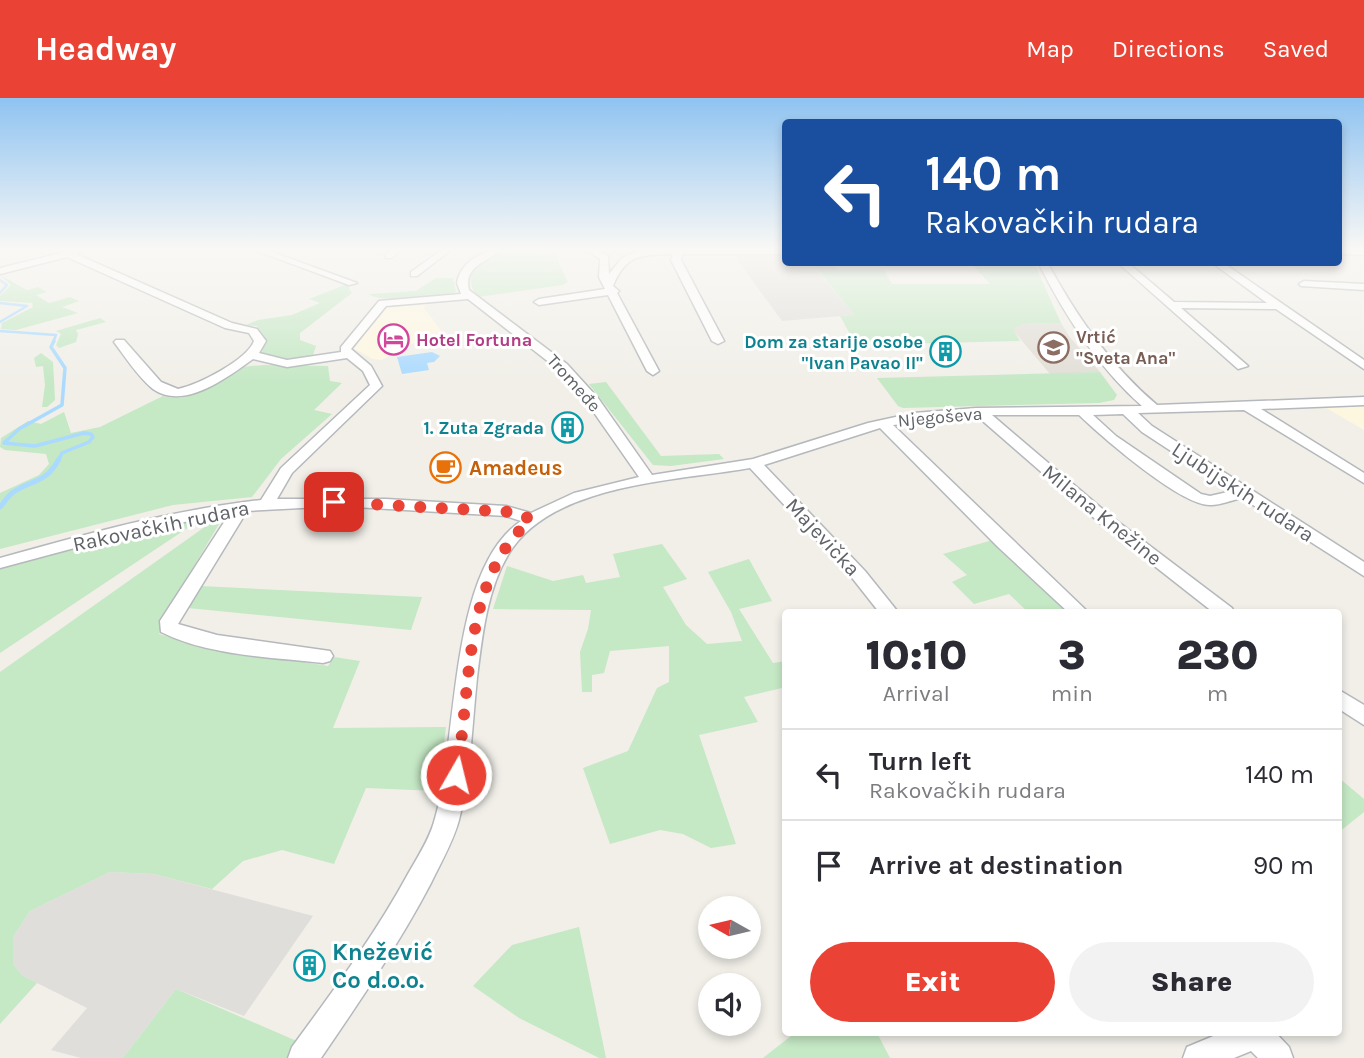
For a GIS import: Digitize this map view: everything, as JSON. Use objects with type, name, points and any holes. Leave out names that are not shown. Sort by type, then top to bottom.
[{"type":"street","points":[[120,342],[158,387],[175,394],[200,388],[253,354],[260,341],[253,331],[229,326],[157,294]]},
{"type":"street","points":[[539,302],[581,294]]},
{"type":"street","points":[[614,294],[653,370]]},
{"type":"street","points":[[694,294],[718,341]]},
{"type":"street","points":[[1059,294],[1077,326],[1130,389],[1154,409]]},
{"type":"street","points":[[1154,294],[1242,366]]},
{"type":"street","points":[[1259,294],[1364,365]]},
{"type":"street","points":[[265,504],[286,471],[376,386],[373,374],[349,354],[346,346],[382,303],[469,296]]},
{"type":"street","name":"Tromeđe","points":[[469,296],[563,367],[593,401],[647,478]]},
{"type":"street","points":[[1169,305],[1276,306]]},
{"type":"street","points":[[253,354],[265,361],[286,363],[349,354]]},
{"type":"street","points":[[1126,410],[1131,400],[1130,389]]},
{"type":"street","name":"Njegoševa","points":[[303,1058],[383,942],[411,895],[443,829],[460,754],[466,689],[486,588],[503,548],[531,520],[564,503],[647,478],[754,463],[883,423],[924,415],[1364,401]]},
{"type":"street","points":[[1247,406],[1364,479]]},
{"type":"street","name":"Ljubijskih rudara","points":[[1126,410],[1147,429],[1364,570]]},
{"type":"street","points":[[1082,411],[1111,439],[1196,498],[1210,501],[1243,493]]},
{"type":"street","name":"Milana Knežine","points":[[982,414],[1107,521],[1221,609]]},
{"type":"street","points":[[883,423],[995,535],[1076,609]]},
{"type":"street","name":"Majevička","points":[[754,463],[859,575],[887,609]]},
{"type":"street","name":"Rakovačkih rudara","points":[[0,563],[192,515],[265,504],[334,502],[397,505],[510,512],[531,520]]},
{"type":"street","points":[[241,508],[169,621],[168,627],[172,631],[217,641],[323,656]]},
{"type":"street","points":[[1342,700],[1364,717]]},
{"type":"street","points":[[1198,1058],[1248,1036]]},
{"type":"street","points":[[1258,1036],[1278,1058]]},
{"type":"shaded area","points":[[762,294],[837,294],[854,315],[782,321]]},
{"type":"shaded area","points":[[427,302],[424,308],[442,332],[429,335],[382,360],[373,359],[351,347],[387,305]]},
{"type":"shaded area","name":"Vrtić \"Sveta Ana\"","points":[[1061,323],[1100,372],[1050,374],[1012,329],[1022,324]]},
{"type":"shaded area","points":[[1364,404],[1364,430],[1323,406]]},
{"type":"shaded area","points":[[110,872],[154,874],[313,916],[244,1016],[176,989],[123,1058],[81,1058],[51,1050],[87,1008],[23,976],[13,964],[13,937],[30,911]]},
{"type":"green space","points":[[40,294],[36,295],[49,303],[70,297],[79,301],[62,307],[78,313],[16,330],[1,329],[2,323],[33,307],[32,303],[0,301],[0,296]]},
{"type":"green space","points":[[322,294],[351,294],[300,333],[300,340],[316,346],[313,355],[299,359],[268,359],[262,353],[265,337],[257,326],[246,325],[258,320],[292,315],[320,303],[309,299]]},
{"type":"green space","points":[[369,294],[372,294],[445,294],[397,299]]},
{"type":"green space","points":[[476,294],[501,294],[478,297]]},
{"type":"green space","points":[[837,294],[1048,294],[1061,323],[1022,324],[1013,329],[1020,341],[856,345],[840,316],[854,315]]},
{"type":"green space","points":[[100,318],[106,322],[76,330],[76,342],[59,348],[56,345],[61,334],[56,331]]},
{"type":"green space","points":[[41,353],[53,362],[55,400],[47,407],[42,407],[45,385],[43,366],[36,367],[34,358]]},
{"type":"green space","points":[[264,365],[328,366],[330,381],[342,383],[314,410],[332,414],[281,459],[252,497],[173,505],[0,549],[0,493],[39,475],[49,464],[46,454],[5,450],[0,447],[1,438],[28,421],[41,424],[64,412],[71,433],[100,427],[163,396],[173,398],[191,395],[234,370]]},
{"type":"green space","points":[[1100,372],[1117,395],[1114,400],[1099,403],[903,408],[898,406],[877,378]]},
{"type":"green space","points":[[606,382],[661,456],[719,454],[724,459],[671,466],[653,465],[589,384]]},
{"type":"green space","points":[[216,519],[222,519],[162,620],[159,634],[189,643],[328,666],[334,657],[360,661],[333,728],[446,727],[438,791],[366,788],[334,864],[282,850],[243,861],[212,889],[154,874],[110,872],[30,911],[13,937],[13,964],[23,976],[37,983],[0,1024],[0,672]]},
{"type":"green space","points":[[185,521],[198,521],[0,653],[0,568]]},
{"type":"green space","points":[[993,540],[1069,609],[1025,609],[1009,594],[974,604],[952,582],[967,575],[943,554]]},
{"type":"green space","points":[[662,544],[687,579],[663,587],[686,625],[707,644],[742,641],[731,612],[708,572],[749,559],[772,601],[739,609],[773,663],[782,662],[782,688],[744,697],[758,722],[699,735],[736,844],[711,848],[683,834],[660,830],[610,844],[583,768],[628,751],[657,688],[669,682],[669,646],[610,651],[604,673],[592,675],[592,692],[582,692],[580,652],[591,610],[493,609],[507,566],[553,581],[583,575],[586,583],[620,577],[613,554]]},
{"type":"green space","points":[[201,586],[422,597],[411,630],[188,608]]},
{"type":"green space","points":[[1342,781],[1364,799],[1364,812],[1342,830]]},
{"type":"green space","points":[[579,927],[606,1058],[599,1058],[519,1018],[473,986],[512,945]]},
{"type":"green space","points":[[176,989],[299,1042],[289,1058],[123,1058]]},
{"type":"green space","points":[[791,1036],[879,1036],[890,1058],[763,1058]]},
{"type":"water","points":[[432,352],[440,356],[434,362],[427,363],[429,370],[402,374],[397,357]]},
{"type":"waterway","points":[[0,303],[27,306],[0,322]]},
{"type":"waterway","points":[[0,331],[56,335],[53,342]]},
{"type":"waterway","points":[[54,341],[51,347],[65,368],[62,405],[19,429],[4,443],[35,446],[84,433],[91,434],[93,437],[89,442],[62,453],[59,459]]},
{"type":"waterway","points":[[0,507],[12,493],[48,473],[59,459]]},
{"type":"place","name":"Hotel Fortuna","points":[[393,340]]},
{"type":"place","name":"Vrtić \"Sveta Ana\"","points":[[1053,347]]},
{"type":"place","name":"Dom za starije osobe \"Ivan Pavao II\"","points":[[946,352]]},
{"type":"place","name":"1. Zuta Zgrada","points":[[567,428]]},
{"type":"place","name":"Amadeus","points":[[446,468]]},
{"type":"place","name":"Knežević Co d.o.o.","points":[[309,966]]},
{"type":"route","points":[[334,502],[510,512],[531,520],[514,534],[503,548],[486,588],[466,689],[456,775]]}]
